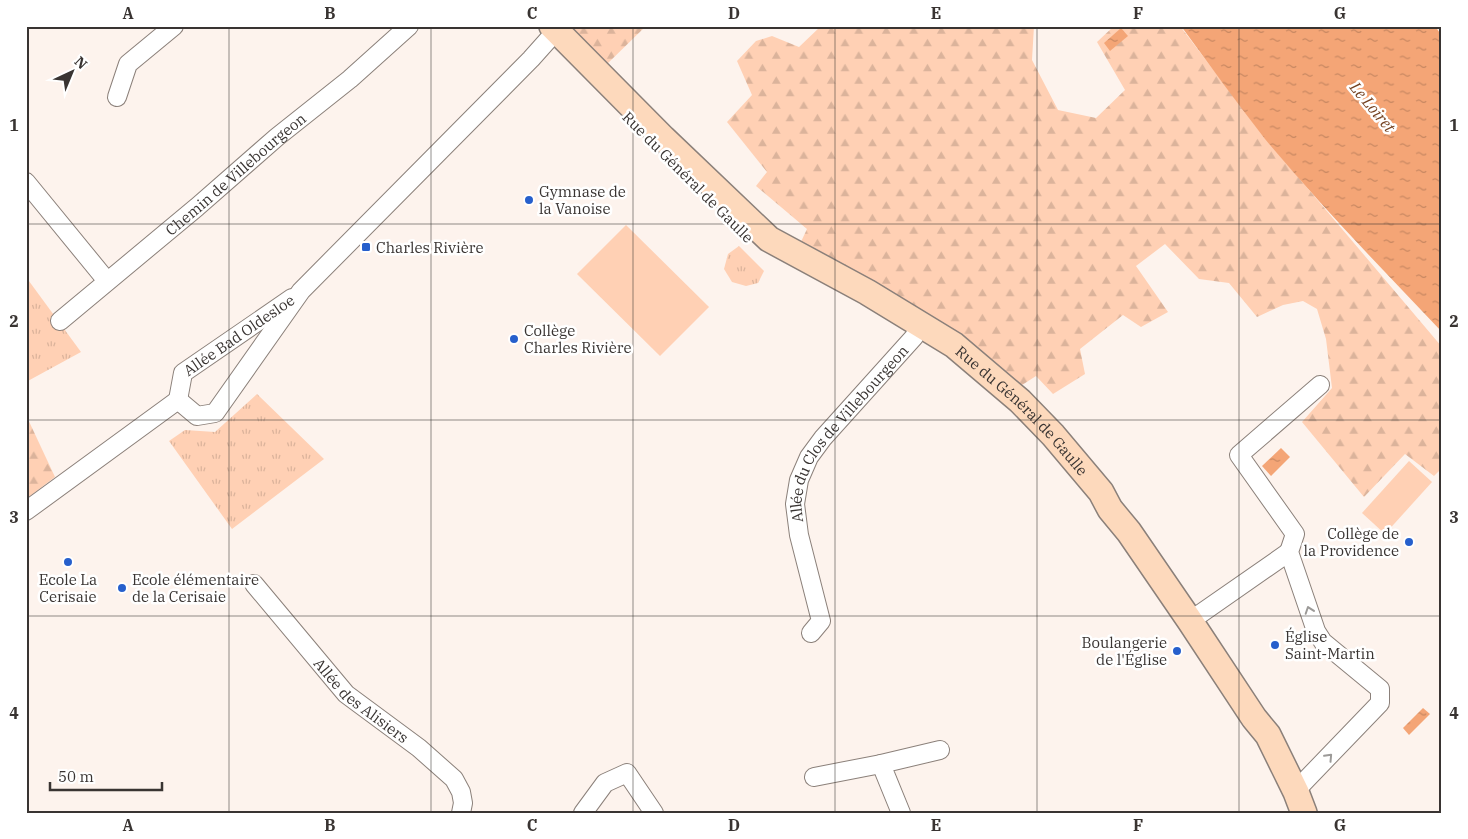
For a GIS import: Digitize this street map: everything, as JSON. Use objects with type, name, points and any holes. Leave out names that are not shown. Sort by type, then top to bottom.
[{"type":"main road","name":"Rue du Général de Gaulle","points":[[548,30],[656,145],[738,230],[759,249],[784,263],[830,282],[954,345],[1020,401],[1053,435],[1101,492],[1110,509],[1129,532],[1254,718],[1268,735],[1300,803]]},
{"type":"street","points":[[117,97],[128,64],[174,26]]},
{"type":"street","name":"Chemin de Villebourgeon","points":[[60,321],[277,137],[350,79],[409,26]]},
{"type":"street","name":"Allée Bad Oldesloe","points":[[301,291],[183,373],[178,400],[198,416],[215,413],[301,291],[531,59],[548,30]]},
{"type":"street","points":[[26,182],[107,281]]},
{"type":"street","name":"Allée du Clos de Villebourgeon","points":[[811,633],[821,621],[799,535],[795,504],[799,480],[809,457],[823,438],[914,337],[918,328]]},
{"type":"street","points":[[1300,803],[1302,784],[1380,703],[1380,688],[1323,642],[1316,631],[1290,552],[1295,534],[1239,455],[1320,385]]},
{"type":"street","points":[[26,511],[178,400]]},
{"type":"street","points":[[1190,621],[1290,552]]},
{"type":"street","name":"Allée des Alisiers","points":[[254,584],[346,694],[419,748],[454,779],[461,792],[463,803],[461,813]]},
{"type":"street","points":[[814,777],[940,750]]},
{"type":"street","points":[[880,764],[901,813]]},
{"type":"street","points":[[583,813],[605,783],[627,773],[654,813]]},
{"type":"green space","points":[[569,26],[646,26],[605,66]]},
{"type":"green space","points":[[821,26],[1034,26],[1032,60],[1058,110],[1096,118],[1125,90],[1097,42],[1114,26],[1180,26],[1265,138],[1442,347],[1442,468],[1434,476],[1405,454],[1364,497],[1302,422],[1332,388],[1326,339],[1317,309],[1303,301],[1283,305],[1257,317],[1229,283],[1199,279],[1165,244],[1136,266],[1168,312],[1141,327],[1123,315],[1080,349],[1085,374],[1053,394],[1036,376],[1019,387],[799,246],[807,229],[756,186],[767,172],[727,122],[752,95],[737,61],[756,41],[772,36],[799,47]]},
{"type":"green space","points":[[626,225],[709,307],[660,356],[577,274]]},
{"type":"green space","points":[[739,246],[764,271],[758,283],[746,286],[732,282],[724,269],[728,254]]},
{"type":"green space","points":[[26,277],[81,352],[26,382]]},
{"type":"green space","points":[[257,394],[324,459],[232,529],[169,441],[185,430],[215,432]]},
{"type":"green space","points":[[26,415],[55,477],[26,499]]},
{"type":"green space","points":[[1409,461],[1432,482],[1385,534],[1362,513]]},
{"type":"water","name":"Le Loiret","points":[[1181,26],[1435,26],[1442,36],[1442,332],[1286,164],[1254,125]]},
{"type":"water","points":[[1121,28],[1128,36],[1110,51],[1104,43]]},
{"type":"water","points":[[1281,448],[1290,457],[1271,476],[1262,466]]},
{"type":"water","points":[[1423,708],[1430,714],[1409,735],[1403,728]]},
{"type":"place","name":"Gymnase de la Vanoise","points":[[529,200]]},
{"type":"place","name":"Charles Rivière","points":[[366,247]]},
{"type":"place","name":"Collège Charles Rivière","points":[[514,339]]},
{"type":"place","name":"Collège de la Providence","points":[[1409,542]]},
{"type":"place","name":"Ecole La Cerisaie","points":[[68,562]]},
{"type":"place","name":"Ecole élémentaire de la Cerisaie","points":[[122,588]]},
{"type":"place","name":"Église Saint-Martin","points":[[1275,645]]},
{"type":"place","name":"Boulangerie de l'Église","points":[[1177,651]]}]
